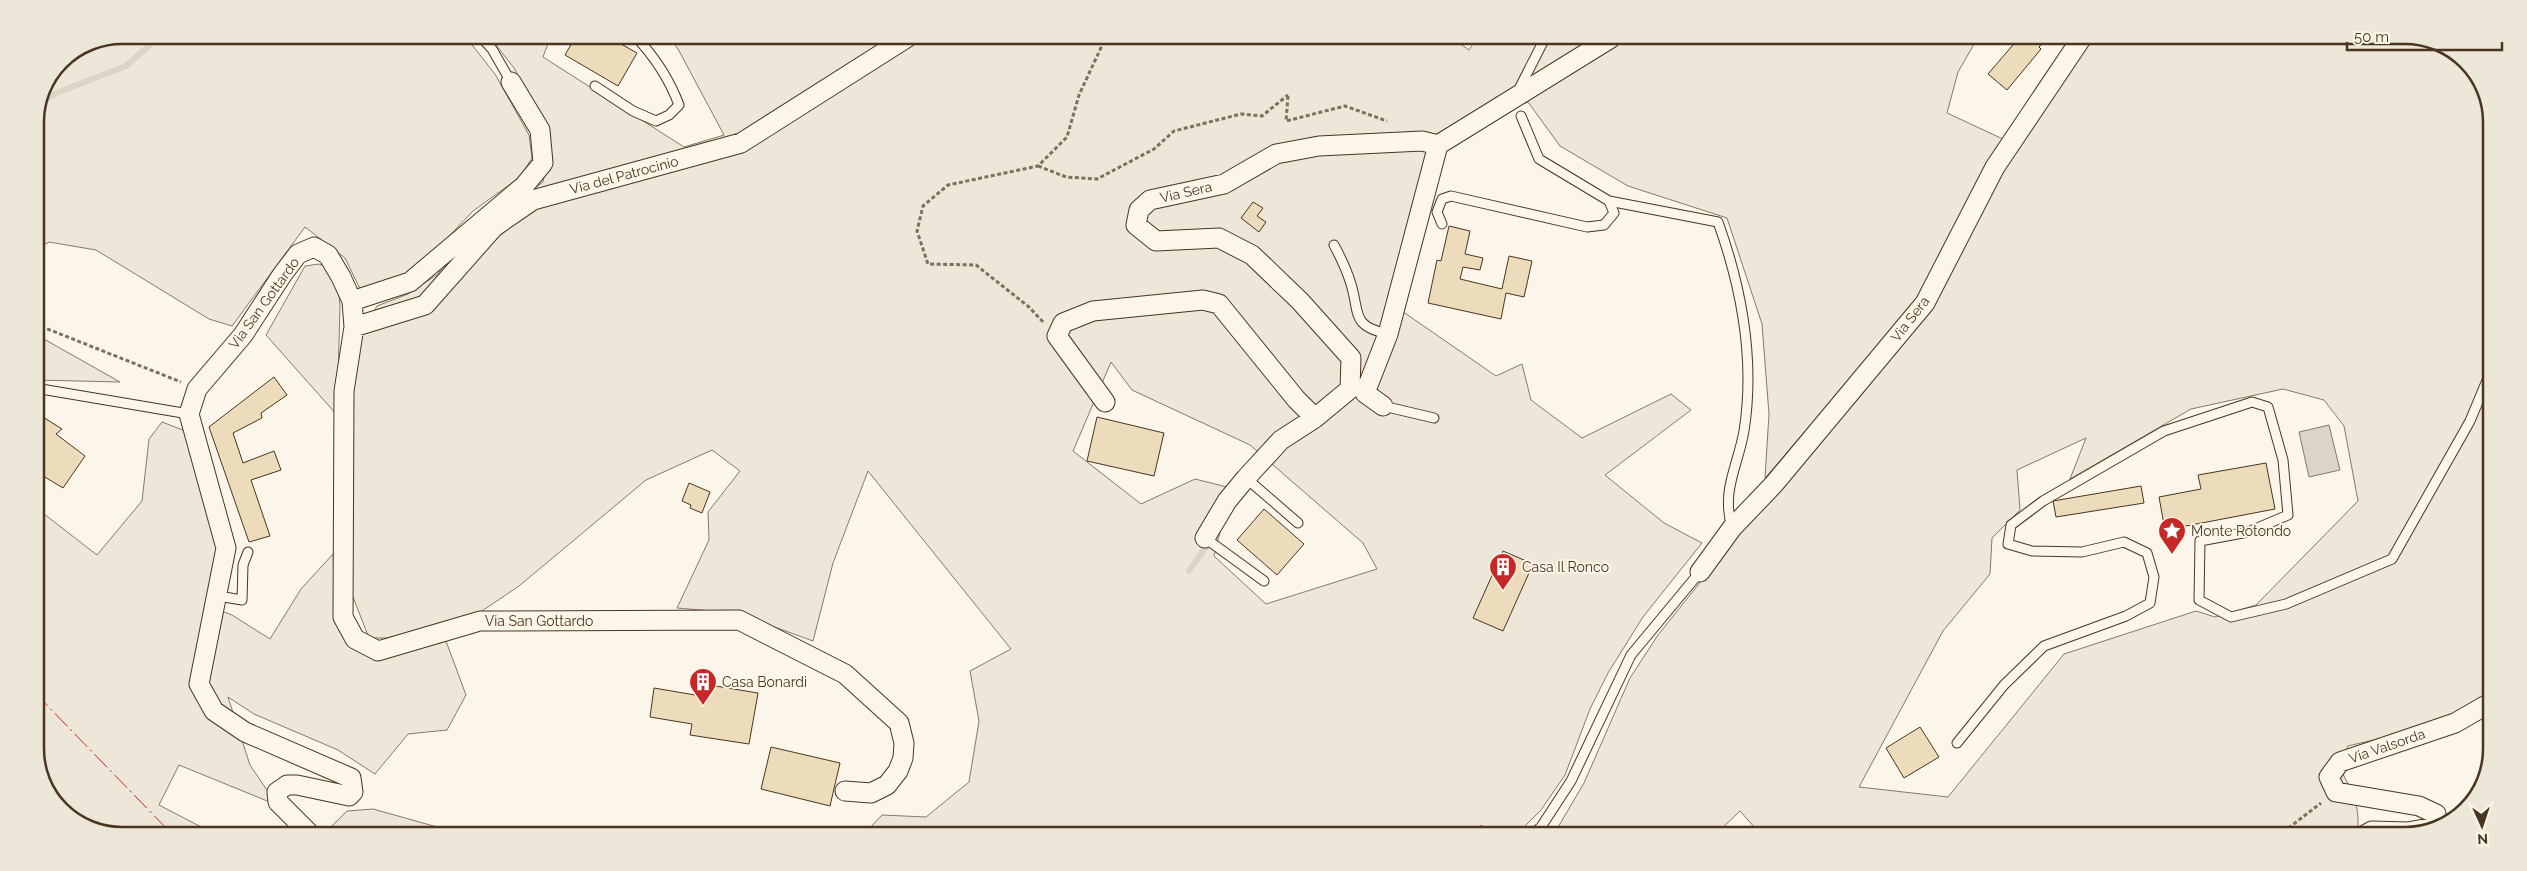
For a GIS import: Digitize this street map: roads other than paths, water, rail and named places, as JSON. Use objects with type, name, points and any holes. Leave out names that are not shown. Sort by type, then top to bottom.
[{"type":"street","name":"Via del Patrocinio","points":[[354,327],[425,305],[494,226],[533,200],[740,143],[895,44]]},
{"type":"street","points":[[1384,406],[1365,393],[1388,334],[1437,138],[1515,97],[1601,44]]},
{"type":"street","name":"Via Sera","points":[[1700,572],[1732,528],[1774,484],[1925,303],[1995,168],[2078,44]]},
{"type":"street","points":[[352,301],[410,282],[524,186],[543,163],[540,130],[512,82]]},
{"type":"street","name":"Via Sera","points":[[1205,538],[1227,501],[1252,483],[1281,440],[1315,418],[1350,389],[1351,358],[1300,301],[1252,256],[1219,238],[1156,241],[1136,225],[1138,210],[1150,200],[1224,184],[1276,154],[1319,146],[1422,141],[1437,138]]},
{"type":"street","name":"Via San Gottardo","points":[[189,414],[197,389],[243,335],[298,254],[314,247],[328,255],[352,301],[354,327],[344,391],[343,617],[355,639],[378,651],[480,621],[739,620],[844,674],[899,723],[904,743],[903,758],[898,770],[887,785],[871,793],[845,791]]},
{"type":"street","points":[[1105,402],[1057,336],[1063,323],[1093,312],[1203,300],[1219,304],[1315,418]]},
{"type":"street","points":[[189,414],[226,548],[218,596],[199,684],[214,711],[245,732],[351,778],[353,792],[349,796],[297,785],[287,785],[277,792],[278,802],[303,827]]},
{"type":"street","name":"Via Valsorda","points":[[2437,820],[2436,814],[2419,806],[2336,792],[2330,777],[2340,762],[2455,724],[2483,707]]},
{"type":"lane","points":[[487,44],[512,82]]},
{"type":"lane","points":[[595,86],[633,111],[656,121],[670,116],[679,105],[672,85],[643,44]]},
{"type":"lane","points":[[1515,97],[1542,44]]},
{"type":"lane","points":[[1521,116],[1539,159],[1608,201],[1718,222],[1730,255],[1747,340],[1748,381],[1744,432],[1728,484],[1732,528]]},
{"type":"lane","points":[[1442,224],[1437,212],[1442,199],[1451,196],[1587,227],[1604,225],[1614,213],[1608,201]]},
{"type":"lane","points":[[1334,245],[1352,285],[1357,317],[1370,330],[1388,334]]},
{"type":"lane","points":[[44,390],[189,414]]},
{"type":"lane","points":[[1957,743],[2004,685],[2044,646],[2126,616],[2150,603],[2154,577],[2147,554],[2124,542],[2082,552],[2032,551],[2008,544],[2011,525],[2043,501],[2164,431],[2252,402],[2268,407],[2283,460],[2288,515],[2248,532],[2200,541],[2199,600],[2231,617],[2286,604],[2392,559],[2470,421],[2483,390]]},
{"type":"lane","points":[[1384,406],[1434,418]]},
{"type":"lane","points":[[1252,483],[1298,523]]},
{"type":"lane","points":[[1205,538],[1264,582]]},
{"type":"lane","points":[[218,596],[242,600],[244,565],[248,552]]},
{"type":"lane","points":[[1541,827],[1571,781],[1631,655],[1700,572]]},
{"type":"waterway","points":[[48,98],[56,93],[126,66],[151,44]]},
{"type":"waterway","points":[[1189,571],[1210,541]]},
{"type":"place","name":"Monte Rotondo","points":[[2172,555]]},
{"type":"place","name":"Casa Il Ronco","points":[[1503,591]]},
{"type":"place","name":"Casa Bonardi","points":[[703,706]]}]
